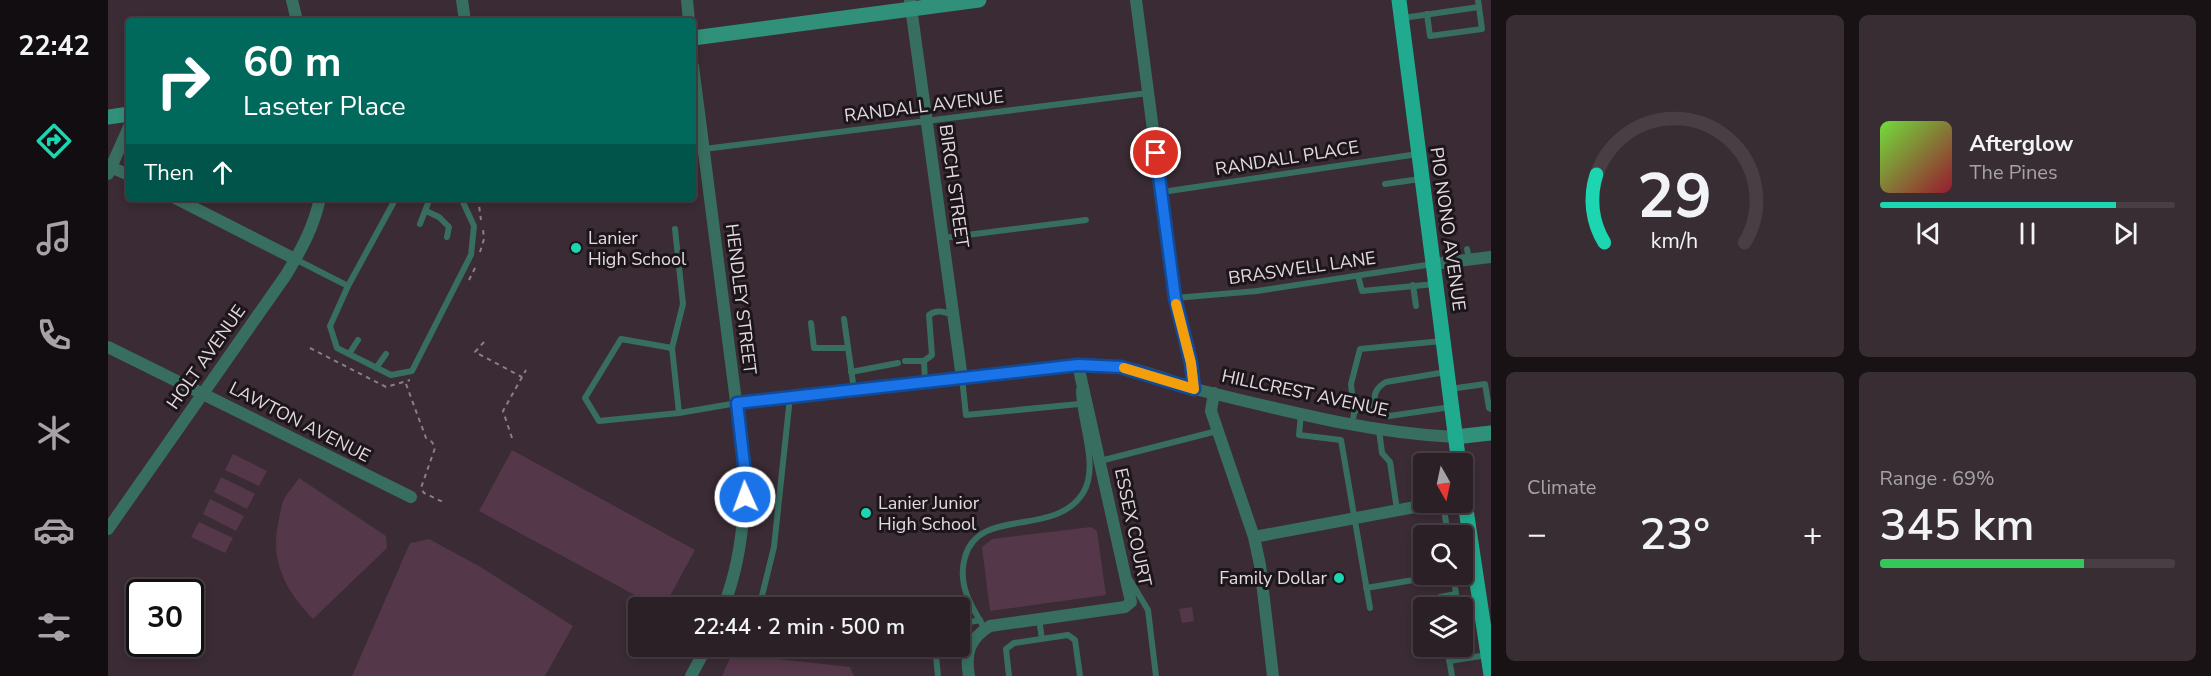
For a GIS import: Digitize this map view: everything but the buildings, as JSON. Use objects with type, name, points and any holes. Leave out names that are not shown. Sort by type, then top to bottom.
[{"type":"main road","name":"PIO NONO AVENUE","points":[[1399,0],[1458,453]]},
{"type":"main road","points":[[1466,513],[1473,571],[1486,600],[1491,675]]},
{"type":"street","points":[[292,0],[296,18]]},
{"type":"street","points":[[462,0],[465,18]]},
{"type":"street","points":[[687,0],[689,18]]},
{"type":"street","points":[[696,38],[911,5],[979,0]]},
{"type":"street","points":[[1136,0],[1175,298],[1191,363],[1194,389]]},
{"type":"street","name":"BIRCH STREET","points":[[911,5],[962,378]]},
{"type":"street","name":"HENDLEY STREET","points":[[696,89],[744,464],[745,497],[740,544],[727,597]]},
{"type":"street","points":[[108,117],[126,114]]},
{"type":"street","points":[[126,133],[109,169],[126,174]]},
{"type":"street","points":[[181,201],[295,259]]},
{"type":"street","name":"HOLT AVENUE","points":[[108,529],[295,259],[307,239],[319,201]]},
{"type":"street","points":[[1433,264],[1468,254],[1491,257]]},
{"type":"street","name":"LAWTON AVENUE","points":[[108,347],[411,497]]},
{"type":"street","name":"HILLCREST AVENUE","points":[[737,403],[1078,365],[1121,367],[1194,389],[1301,414],[1353,419],[1379,430],[1408,435],[1455,437],[1491,433]]},
{"type":"street","name":"ESSEX COURT","points":[[982,624],[990,626],[1125,608],[1131,602],[1078,365]]},
{"type":"street","points":[[1214,393],[1211,411],[1254,537],[1260,565],[1273,676]]},
{"type":"street","points":[[1254,537],[1413,508]]},
{"type":"street","points":[[969,676],[968,649],[982,624]]},
{"type":"street","points":[[691,676],[701,657]]},
{"type":"lane","points":[[1401,18],[1478,3],[1482,30]]},
{"type":"lane","points":[[1427,14],[1430,36],[1491,28]]},
{"type":"lane","name":"RANDALL AVENUE","points":[[704,149],[1148,93]]},
{"type":"lane","name":"RANDALL PLACE","points":[[1161,193],[1418,153]]},
{"type":"lane","points":[[1385,184],[1421,178]]},
{"type":"lane","points":[[394,201],[348,286],[330,326],[337,348],[391,375],[412,371],[471,255],[474,226],[462,201]]},
{"type":"lane","points":[[420,224],[429,201]]},
{"type":"lane","points":[[426,211],[440,217],[449,226],[447,237]]},
{"type":"lane","points":[[943,238],[1086,220]]},
{"type":"lane","points":[[675,229],[682,304],[672,348],[679,413]]},
{"type":"lane","points":[[295,259],[348,286]]},
{"type":"lane","name":"BRASWELL LANE","points":[[1175,298],[1257,291],[1433,264]]},
{"type":"lane","points":[[1358,276],[1362,291],[1435,284]]},
{"type":"lane","points":[[1413,285],[1416,306]]},
{"type":"lane","points":[[851,372],[902,362],[924,361],[932,356],[929,315],[942,311],[953,315]]},
{"type":"lane","points":[[844,319],[854,390]]},
{"type":"lane","points":[[810,323],[814,348],[848,348]]},
{"type":"lane","points":[[672,348],[621,339],[585,398],[599,421],[679,413],[737,403]]},
{"type":"lane","points":[[349,354],[358,340]]},
{"type":"lane","points":[[1353,419],[1351,384],[1360,349],[1443,341]]},
{"type":"lane","points":[[376,368],[386,354]]},
{"type":"lane","points":[[924,361],[925,382]]},
{"type":"lane","points":[[970,624],[982,624],[969,601],[962,582],[964,559],[974,539],[1002,525],[1058,515],[1072,506],[1083,492],[1090,467],[1079,404],[1078,365]]},
{"type":"lane","points":[[1447,372],[1386,382],[1375,392],[1376,405],[1381,412],[1389,416],[1451,407]]},
{"type":"lane","points":[[962,378],[966,416],[1079,404]]},
{"type":"lane","points":[[1449,389],[1485,384],[1491,409]]},
{"type":"lane","points":[[762,597],[774,547],[790,397]]},
{"type":"lane","points":[[1353,419],[1360,406],[1376,405]]},
{"type":"lane","points":[[1301,414],[1299,435],[1341,440],[1370,608]]},
{"type":"lane","points":[[1379,430],[1382,453],[1390,462],[1397,511]]},
{"type":"lane","points":[[1100,461],[1217,431]]},
{"type":"lane","points":[[1126,574],[1148,610],[1156,676]]},
{"type":"lane","points":[[1366,588],[1413,580]]},
{"type":"lane","points":[[1440,597],[1456,594],[1454,585]]},
{"type":"lane","points":[[1039,619],[1042,639]]},
{"type":"lane","points":[[1009,676],[1006,649],[1014,643],[1068,635],[1075,640],[1080,676]]},
{"type":"lane","points":[[1449,661],[1488,655]]},
{"type":"lane","points":[[936,657],[938,676]]},
{"type":"lane","points":[[1448,657],[1452,676]]},
{"type":"path","points":[[466,286],[476,266],[484,239],[478,201]]},
{"type":"path","points":[[484,342],[475,352],[522,377]]},
{"type":"path","points":[[310,348],[386,387],[412,379]]},
{"type":"path","points":[[512,438],[503,411],[526,370]]},
{"type":"path","points":[[405,383],[426,438],[435,448],[421,488],[424,493],[443,502]]},
{"type":"shaded area","points":[[512,450],[695,550],[669,597],[638,597],[479,511]]},
{"type":"shaded area","points":[[233,454],[267,471],[259,486],[225,470]]},
{"type":"shaded area","points":[[221,477],[255,494],[247,509],[214,492]]},
{"type":"shaded area","points":[[299,478],[386,536],[387,548],[313,619],[287,585],[276,548],[276,534],[283,501]]},
{"type":"shaded area","points":[[210,499],[244,516],[236,531],[203,514]]},
{"type":"shaded area","points":[[199,522],[233,538],[225,553],[191,537]]},
{"type":"shaded area","points":[[1091,527],[1097,531],[1106,595],[990,611],[982,547],[992,539]]},
{"type":"shaded area","points":[[429,539],[479,566],[573,626],[545,676],[352,676],[410,543]]},
{"type":"shaded area","points":[[1192,607],[1194,621],[1182,623],[1179,609]]},
{"type":"shaded area","points":[[731,657],[759,657],[850,667],[854,676],[722,676]]},
{"type":"slow traffic","points":[[1124,368],[1194,389],[1191,363],[1176,304]]},
{"type":"place","name":"Lanier High School","points":[[576,248]]},
{"type":"place","name":"Lanier Junior High School","points":[[866,513]]},
{"type":"place","name":"Family Dollar","points":[[1339,578]]},
{"type":"route","points":[[745,497],[744,464],[737,403],[1078,365],[1121,367],[1194,389],[1191,363],[1175,298],[1156,153]]}]
